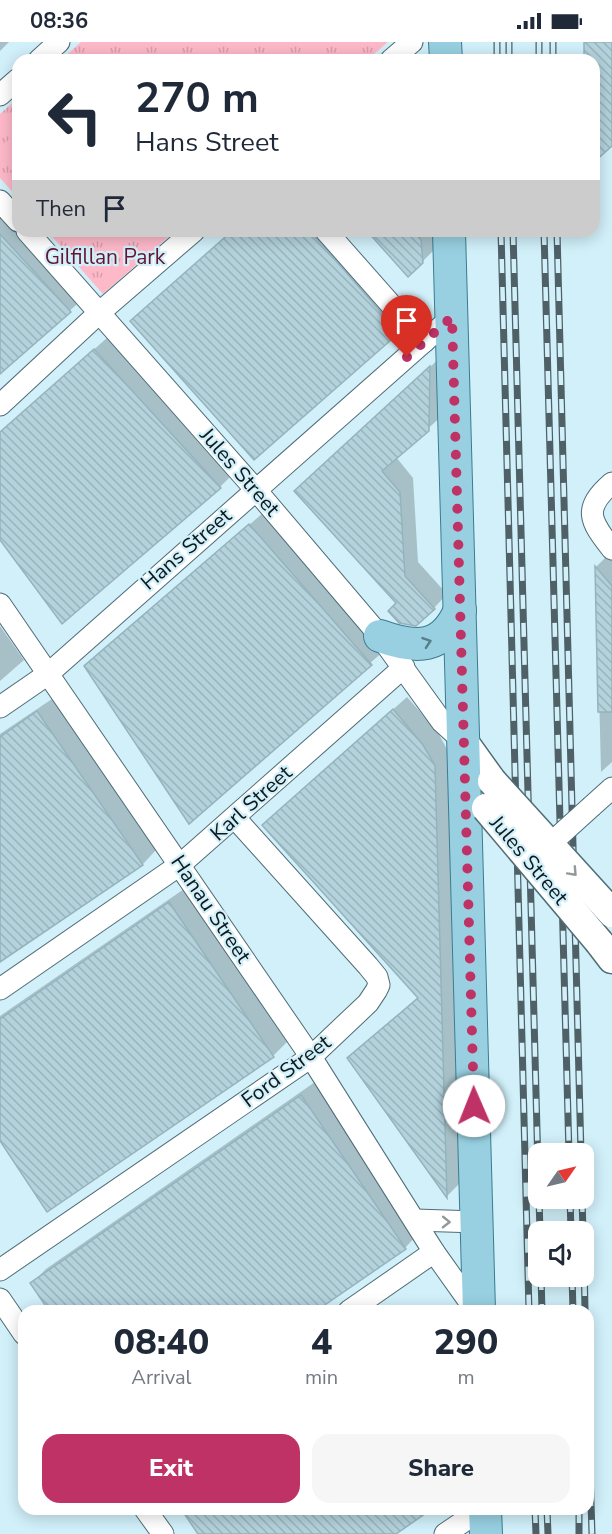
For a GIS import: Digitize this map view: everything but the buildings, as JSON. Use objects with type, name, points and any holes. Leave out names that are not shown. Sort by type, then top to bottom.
[{"type":"main road","points":[[450,237],[460,610],[453,732],[481,788],[478,1305]]},
{"type":"main road","points":[[380,636],[411,646],[427,643],[454,624],[460,610]]},
{"type":"main road","name":"Jules Street","points":[[481,788],[539,854],[605,951]]},
{"type":"main road","name":"Jules Street","points":[[539,854],[612,913]]},
{"type":"main road","points":[[484,1515],[486,1534]]},
{"type":"street","points":[[46,54],[59,42]]},
{"type":"street","points":[[398,54],[412,42]]},
{"type":"street","points":[[0,95],[12,84]]},
{"type":"street","points":[[0,201],[12,214]]},
{"type":"street","name":"Jules Street","points":[[32,237],[255,489],[380,636],[453,732]]},
{"type":"street","points":[[0,405],[99,313],[187,237]]},
{"type":"street","points":[[331,237],[424,342]]},
{"type":"street","name":"Hans Street","points":[[0,707],[48,674],[452,317]]},
{"type":"street","points":[[612,483],[598,495],[591,517],[612,549]]},
{"type":"street","name":"Hanau Street","points":[[0,604],[181,864],[311,1057],[434,1252],[474,1305]]},
{"type":"street","name":"Karl Street","points":[[0,989],[181,864],[404,667]]},
{"type":"street","points":[[539,854],[612,788]]},
{"type":"street","name":"Ford Street","points":[[0,1270],[311,1057],[368,1003],[379,985],[376,977],[235,818]]},
{"type":"street","points":[[415,1220],[477,1222]]},
{"type":"street","points":[[358,1305],[434,1252]]},
{"type":"street","points":[[0,1299],[18,1325]]},
{"type":"street","points":[[149,1515],[163,1534]]},
{"type":"street","points":[[445,1534],[475,1515]]},
{"type":"green space","points":[[81,42],[388,42],[374,54],[68,54]]},
{"type":"green space","name":"Gilfillan Park","points":[[12,103],[12,191],[0,178],[0,114]]},
{"type":"green space","points":[[12,137],[12,171],[0,157],[0,147]]},
{"type":"green space","name":"Gilfillan Park","points":[[52,237],[168,237],[103,294]]},
{"type":"railway","points":[[497,42],[497,54]]},
{"type":"railway","points":[[509,42],[509,54]]},
{"type":"railway","points":[[539,42],[539,54]]},
{"type":"railway","points":[[553,42],[553,54]]},
{"type":"railway","points":[[501,237],[529,1305]]},
{"type":"railway","points":[[513,237],[537,1143]]},
{"type":"railway","points":[[544,237],[569,1143]]},
{"type":"railway","points":[[557,237],[581,1143]]},
{"type":"railway","points":[[539,1209],[540,1221]]},
{"type":"railway","points":[[570,1209],[571,1221]]},
{"type":"railway","points":[[582,1209],[583,1221]]},
{"type":"railway","points":[[541,1287],[542,1305]]},
{"type":"railway","points":[[572,1287],[573,1305]]},
{"type":"railway","points":[[585,1287],[585,1305]]},
{"type":"railway","points":[[535,1515],[536,1534]]},
{"type":"railway","points":[[547,1515],[548,1534]]},
{"type":"railway","points":[[579,1515],[579,1534]]},
{"type":"railway","points":[[591,1515],[592,1534]]},
{"type":"route","points":[[407,357],[452,317],[474,1106]]}]
